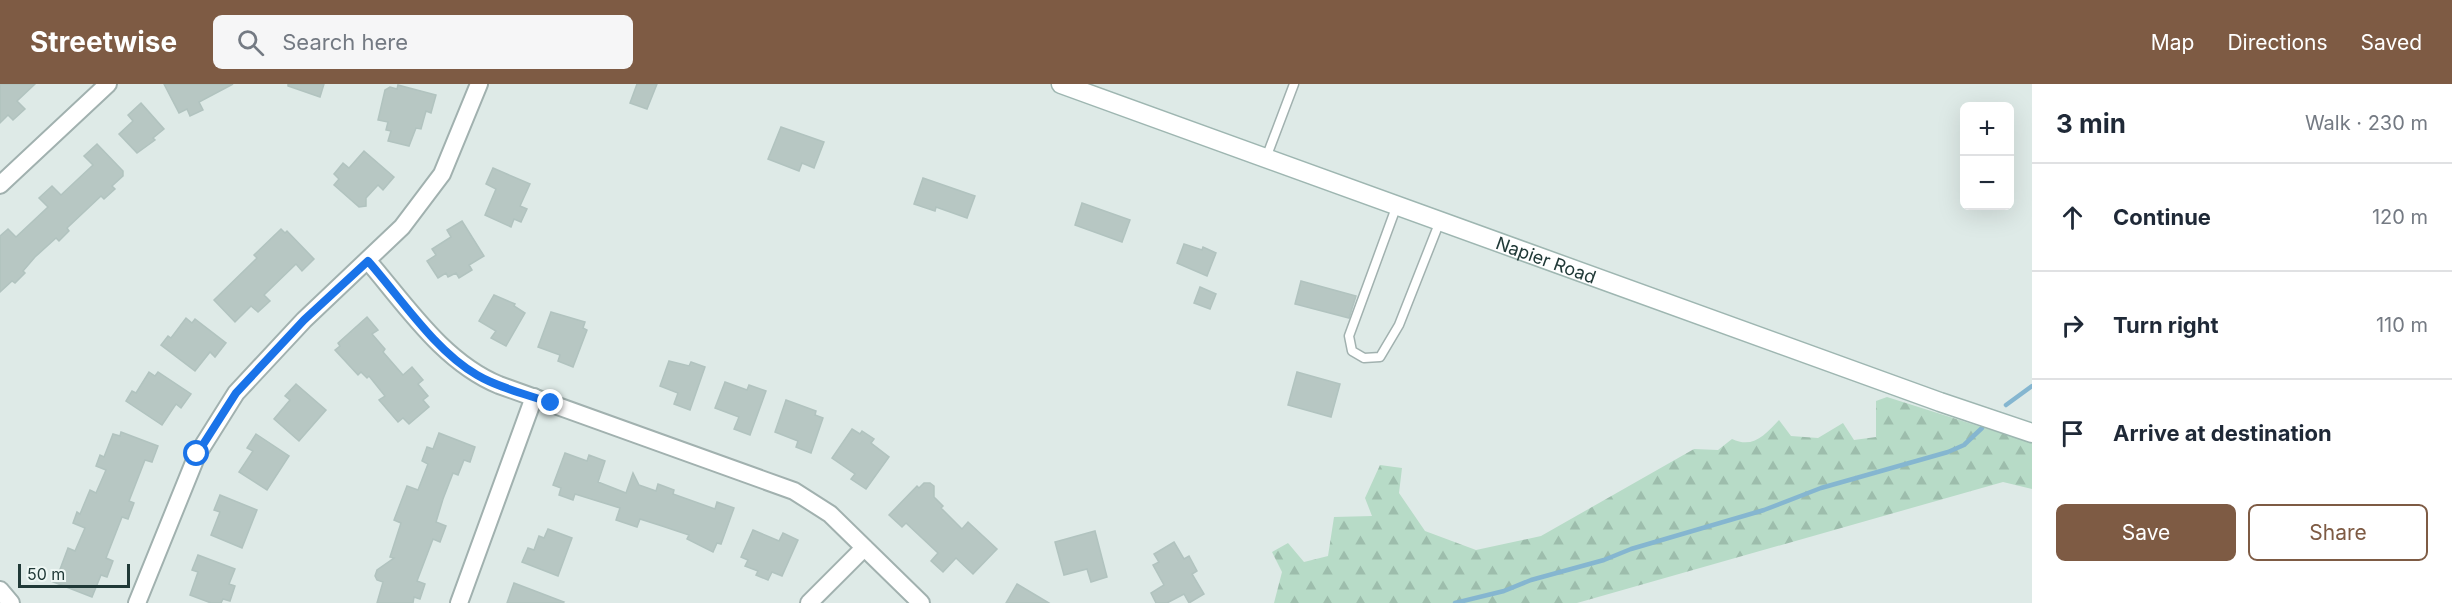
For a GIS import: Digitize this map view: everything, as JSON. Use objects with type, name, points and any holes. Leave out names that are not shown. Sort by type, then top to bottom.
[{"type":"street","points":[[0,185],[108,84]]},
{"type":"street","points":[[137,603],[197,454],[236,393],[304,320],[402,227],[442,174],[479,84]]},
{"type":"street","name":"Napier Road","points":[[1061,84],[1940,402],[2032,433]]},
{"type":"street","points":[[368,261],[430,333],[464,366],[486,380],[794,491],[830,514],[921,603]]},
{"type":"street","points":[[459,603],[534,397]]},
{"type":"street","points":[[809,603],[864,548]]},
{"type":"street","points":[[0,590],[11,603]]},
{"type":"lane","points":[[1266,158],[1294,84]]},
{"type":"lane","points":[[1397,205],[1349,336],[1352,351],[1364,358],[1380,357],[1399,325],[1440,221]]},
{"type":"green space","points":[[1887,397],[2032,443],[2032,489],[2003,482],[1577,603],[1274,603],[1282,572],[1272,552],[1288,543],[1304,562],[1328,556],[1334,517],[1372,516],[1365,498],[1380,465],[1402,468],[1399,493],[1425,531],[1476,550],[1541,536],[1694,449],[1718,450],[1732,439],[1746,442],[1758,439],[1779,420],[1791,436],[1818,438],[1843,423],[1854,440],[1876,437],[1876,401]]},
{"type":"building","points":[[0,84],[35,84],[17,101],[25,109],[13,120],[8,115],[0,123]]},
{"type":"building","points":[[164,84],[233,84],[199,102],[203,110],[190,116],[187,109],[179,113]]},
{"type":"building","points":[[288,84],[324,84],[320,97],[288,86]]},
{"type":"building","points":[[637,84],[657,84],[647,109],[630,103]]},
{"type":"building","points":[[398,85],[436,95],[431,113],[426,111],[421,129],[416,128],[409,146],[388,141],[391,131],[386,130],[388,122],[378,120],[385,90],[390,87],[397,89]]},
{"type":"building","points":[[141,103],[164,129],[153,138],[155,140],[137,153],[119,134],[133,121],[128,115]]},
{"type":"building","points":[[781,127],[824,142],[814,168],[802,163],[799,171],[768,159]]},
{"type":"building","points":[[97,144],[123,171],[123,176],[112,186],[115,189],[104,199],[101,196],[67,228],[69,231],[59,241],[56,238],[35,257],[23,271],[25,273],[15,283],[12,281],[0,292],[0,236],[8,229],[16,237],[48,207],[39,198],[52,186],[61,195],[93,165],[84,156]]},
{"type":"building","points":[[364,151],[394,177],[383,190],[378,185],[366,198],[366,206],[359,207],[334,185],[339,179],[334,174],[343,163],[349,168]]},
{"type":"building","points":[[493,168],[530,184],[520,206],[527,209],[521,222],[514,219],[511,227],[485,215],[496,189],[486,184]]},
{"type":"building","points":[[923,178],[975,196],[967,218],[936,207],[935,211],[914,204]]},
{"type":"building","points":[[1082,203],[1130,220],[1122,242],[1075,225]]},
{"type":"building","points":[[462,221],[484,256],[469,265],[472,270],[459,278],[456,273],[448,277],[446,273],[438,278],[427,261],[436,255],[432,249],[451,237],[447,230]]},
{"type":"building","points":[[281,229],[285,233],[287,231],[314,259],[302,271],[296,264],[264,295],[270,301],[258,312],[251,306],[235,322],[214,300],[257,258],[254,255]]},
{"type":"building","points":[[1184,244],[1202,250],[1203,247],[1216,253],[1207,276],[1177,263]]},
{"type":"building","points":[[1301,281],[1356,296],[1349,318],[1295,304]]},
{"type":"building","points":[[1200,287],[1216,294],[1210,309],[1194,303]]},
{"type":"building","points":[[494,295],[515,304],[514,306],[525,313],[506,346],[491,338],[496,331],[479,321]]},
{"type":"building","points":[[551,312],[585,322],[583,328],[587,330],[573,367],[558,361],[560,355],[538,347]]},
{"type":"building","points":[[367,317],[378,330],[372,334],[385,349],[383,352],[403,375],[412,367],[423,380],[418,384],[428,396],[423,400],[429,407],[409,424],[403,418],[398,422],[379,400],[385,396],[369,376],[367,378],[361,372],[358,375],[335,350],[340,346],[338,343]]},
{"type":"building","points":[[186,318],[192,323],[195,319],[226,343],[215,357],[210,352],[195,371],[161,345],[168,336],[171,338]]},
{"type":"building","points":[[669,361],[689,366],[691,362],[705,367],[690,410],[674,404],[678,393],[660,386]]},
{"type":"building","points":[[149,372],[155,376],[158,372],[191,394],[181,408],[176,404],[162,425],[126,401],[132,391],[136,393]]},
{"type":"building","points":[[1297,372],[1340,384],[1331,417],[1288,405]]},
{"type":"building","points":[[725,382],[747,390],[749,385],[766,391],[750,435],[734,429],[739,417],[715,408]]},
{"type":"building","points":[[296,384],[326,410],[299,441],[274,419],[290,400],[285,396]]},
{"type":"building","points":[[786,400],[816,411],[815,415],[823,418],[811,453],[796,447],[798,441],[775,432]]},
{"type":"building","points":[[852,429],[860,434],[862,431],[874,439],[871,443],[889,457],[866,489],[851,479],[855,474],[832,458]]},
{"type":"building","points":[[121,432],[158,446],[152,462],[145,460],[129,501],[134,503],[128,519],[122,517],[106,558],[113,561],[107,577],[101,575],[92,597],[51,581],[56,570],[59,572],[68,548],[75,551],[85,528],[73,523],[77,512],[80,514],[90,490],[96,493],[106,470],[96,466],[100,455],[104,457],[113,434],[120,436]]},
{"type":"building","points":[[439,433],[475,447],[470,462],[464,460],[458,475],[453,473],[443,499],[436,522],[446,526],[440,542],[433,539],[417,581],[425,584],[420,599],[414,597],[413,603],[377,603],[383,582],[377,580],[375,576],[377,570],[394,558],[390,557],[401,523],[394,520],[407,486],[418,490],[428,464],[422,461],[427,447],[433,449]]},
{"type":"building","points":[[256,434],[289,456],[267,490],[239,472],[253,451],[247,448]]},
{"type":"building","points":[[565,453],[587,461],[589,455],[605,461],[598,482],[626,493],[633,473],[639,485],[656,491],[658,484],[674,490],[673,494],[715,509],[717,502],[734,508],[721,544],[717,543],[713,552],[687,539],[689,535],[662,526],[640,519],[637,527],[616,520],[620,508],[575,494],[573,500],[559,495],[561,488],[553,485]]},
{"type":"building","points":[[924,483],[934,486],[934,497],[943,506],[941,508],[962,529],[968,522],[997,549],[973,574],[956,558],[943,572],[931,561],[938,553],[906,523],[902,527],[889,515],[917,486],[919,488]]},
{"type":"building","points":[[220,495],[257,510],[242,548],[211,535],[220,512],[214,510]]},
{"type":"building","points":[[548,529],[572,538],[558,576],[522,562],[528,548],[534,550],[539,536],[544,538]]},
{"type":"building","points":[[753,530],[779,541],[783,533],[798,540],[782,576],[772,572],[768,580],[756,575],[758,571],[745,566],[748,560],[741,557]]},
{"type":"building","points":[[1095,531],[1107,577],[1091,582],[1087,569],[1064,575],[1055,542]]},
{"type":"building","points":[[1174,542],[1184,559],[1189,556],[1197,571],[1192,574],[1204,594],[1189,603],[1184,594],[1167,603],[1156,603],[1151,593],[1164,585],[1153,565],[1159,562],[1154,554]]},
{"type":"building","points":[[198,555],[235,569],[229,584],[235,586],[230,601],[223,599],[221,603],[211,603],[190,595],[198,572],[192,570]]},
{"type":"building","points":[[514,583],[564,602],[507,603]]},
{"type":"building","points":[[1017,584],[1049,603],[1006,603]]},
{"type":"waterway","points":[[2006,405],[2032,386]]},
{"type":"waterway","points":[[1455,603],[1504,591],[1531,580],[1604,560],[1631,549],[1764,510],[1821,488],[1948,452],[1964,445],[1982,428]]},
{"type":"route","points":[[197,454],[236,393],[304,320],[368,261],[430,333],[464,366],[486,380],[551,403]]}]
